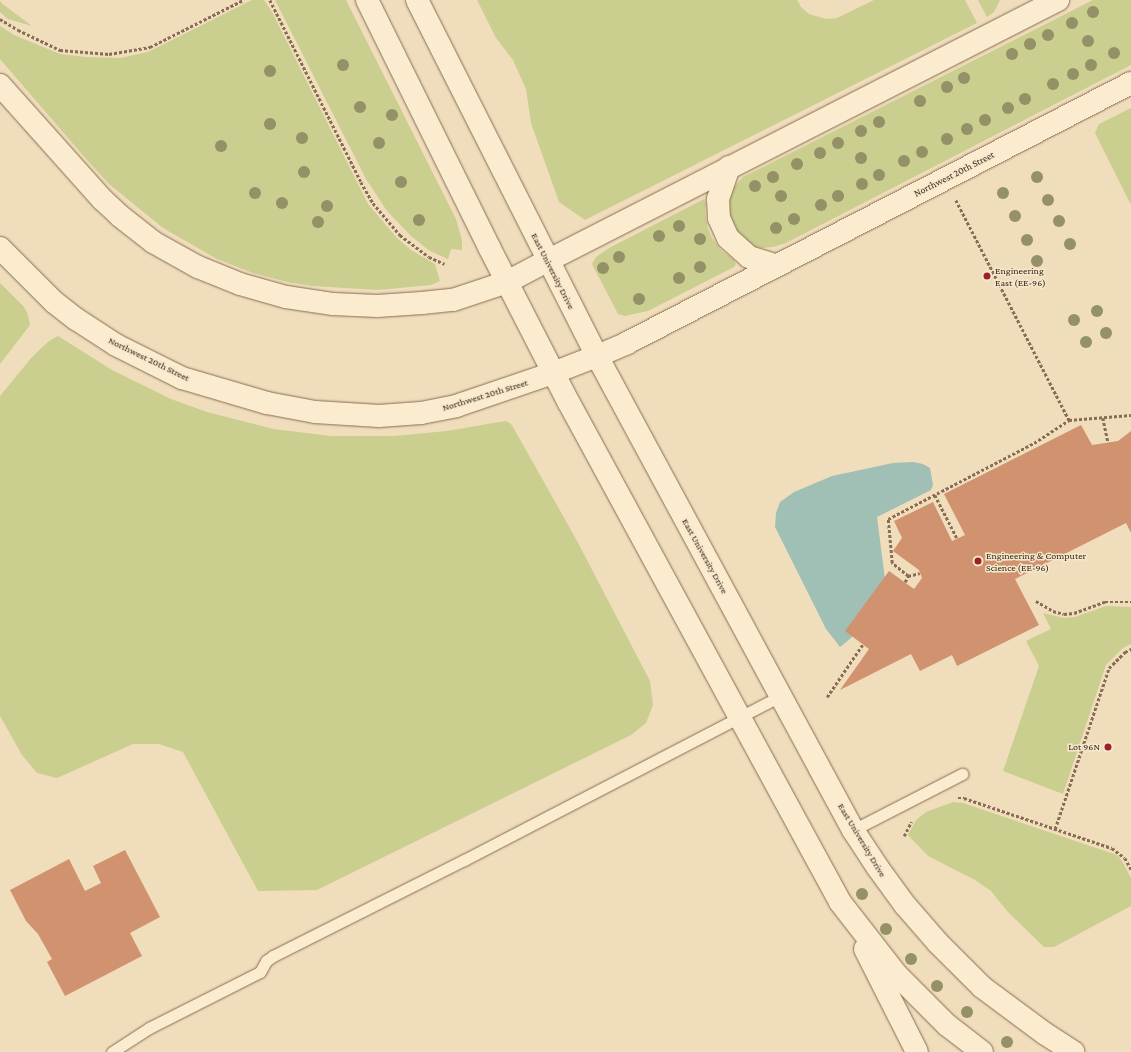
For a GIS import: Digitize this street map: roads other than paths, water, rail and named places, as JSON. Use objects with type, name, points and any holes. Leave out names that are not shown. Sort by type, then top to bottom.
[{"type":"street","points":[[367,0],[553,373],[840,902],[917,1052]]},
{"type":"street","name":"East University Drive","points":[[416,0],[596,356],[853,830],[905,905],[938,944],[982,987],[1044,1033],[1073,1052]]},
{"type":"street","points":[[0,85],[103,200],[120,216],[153,242],[198,267],[240,284],[286,297],[333,304],[376,306],[453,300],[507,282],[729,167],[1027,7],[1058,0]]},
{"type":"street","name":"Northwest 20th Street","points":[[0,248],[54,302],[76,319],[116,345],[182,378],[267,403],[315,412],[379,416],[421,413],[456,406],[553,373],[627,343],[1131,83]]},
{"type":"street","points":[[729,167],[718,199],[719,218],[728,238],[749,257],[776,265]]},
{"type":"street","points":[[840,902],[896,974],[947,1025],[982,1052]]},
{"type":"lane","points":[[112,1052],[149,1028],[260,972],[266,961],[272,956],[470,857],[781,696]]},
{"type":"lane","points":[[853,830],[962,774]]},
{"type":"water","points":[[913,462],[923,464],[930,468],[933,485],[931,490],[877,517],[887,595],[857,633],[840,647],[826,629],[775,527],[776,513],[780,502],[794,492],[832,476],[893,463]]},
{"type":"place","name":"Engineering East (EE-96)","points":[[987,276]]},
{"type":"place","name":"Engineering & Computer Science (EE-96)","points":[[978,561]]},
{"type":"place","name":"Lot 96N","points":[[1108,747]]}]
